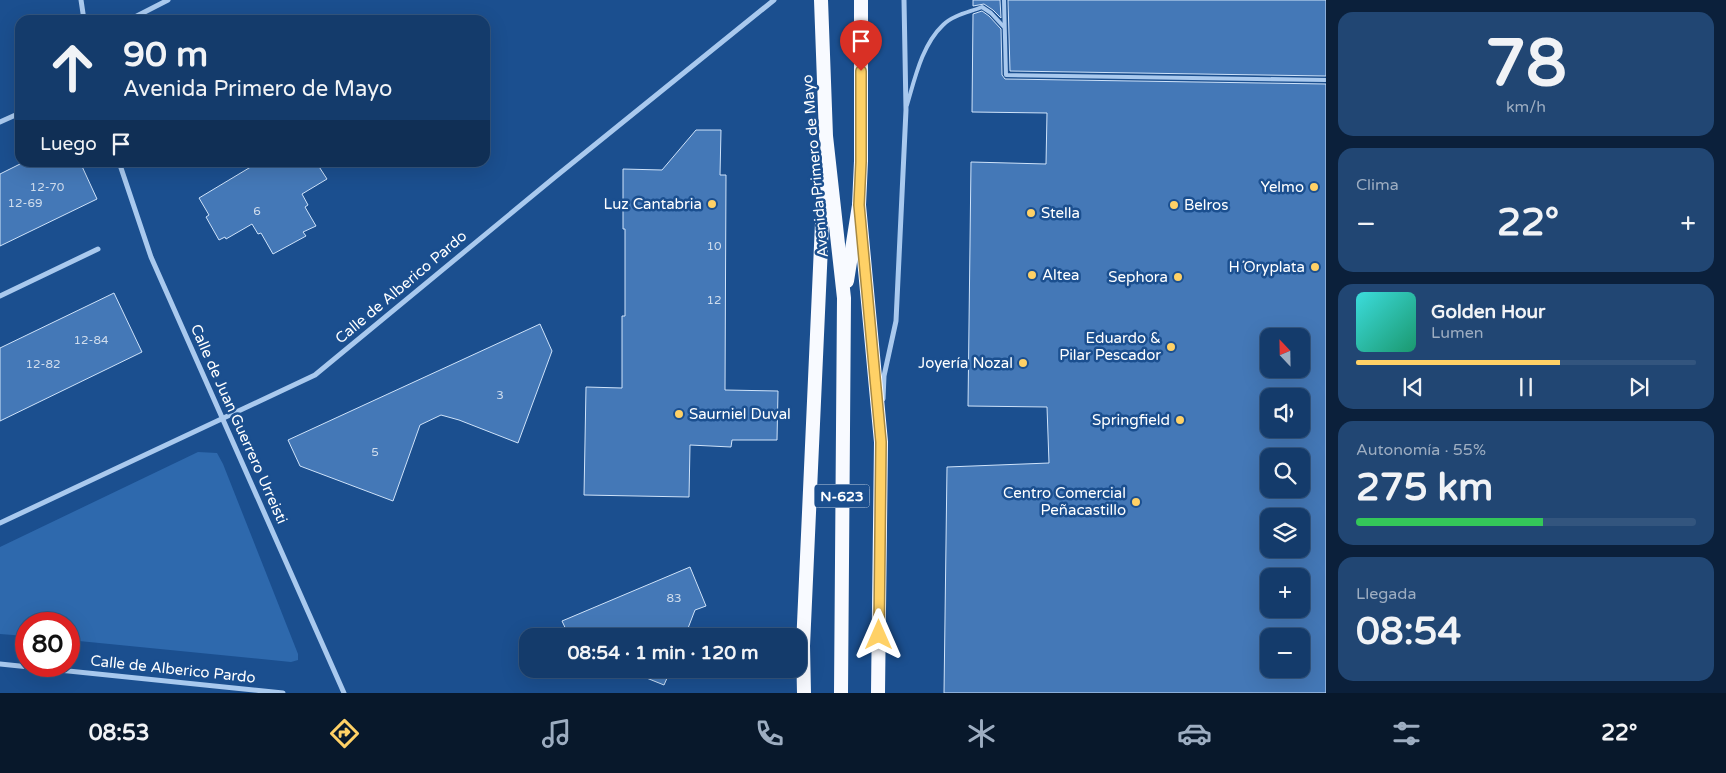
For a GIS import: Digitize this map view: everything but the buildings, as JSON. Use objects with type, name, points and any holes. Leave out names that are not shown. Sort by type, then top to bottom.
[{"type":"highway","name":"Avenida Primero de Mayo","points":[[821,0],[826,136],[844,298],[841,693]]},
{"type":"highway","name":"Avenida Primero de Mayo","points":[[844,298],[859,205],[861,162],[861,0]]},
{"type":"highway","points":[[804,693],[803,636],[826,136]]},
{"type":"highway","points":[[859,205],[881,442],[878,693]]},
{"type":"street","points":[[81,0],[83,15]]},
{"type":"street","points":[[138,15],[168,0]]},
{"type":"street","name":"Calle de Alberico Pardo","points":[[0,523],[315,375],[539,189],[774,0]]},
{"type":"street","points":[[881,442],[884,376],[896,321],[906,110],[904,0]]},
{"type":"street","points":[[0,122],[15,115]]},
{"type":"street","name":"Calle de Juan Guerrero Urreisti","points":[[121,167],[151,257],[344,693]]},
{"type":"street","points":[[0,296],[98,249]]},
{"type":"street","name":"Calle de Alberico Pardo","points":[[0,664],[283,693]]},
{"type":"lane","points":[[1004,0],[1006,75],[1326,80]]},
{"type":"lane","points":[[906,110],[918,69],[930,43],[944,24],[957,16],[982,7],[992,13],[1004,28]]},
{"type":"shaded area","points":[[198,452],[217,453],[298,654],[298,660],[291,662],[80,641],[80,612],[15,612],[15,635],[0,634],[0,547]]},
{"type":"place","name":"Yelmo","points":[[1314,187]]},
{"type":"place","name":"Luz Cantabria","points":[[712,204]]},
{"type":"place","name":"Belros","points":[[1174,205]]},
{"type":"place","name":"Stella","points":[[1031,213]]},
{"type":"place","name":"H´Oryplata","points":[[1315,267]]},
{"type":"place","name":"Altea","points":[[1032,275]]},
{"type":"place","name":"Sephora","points":[[1178,277]]},
{"type":"place","name":"Eduardo & Pilar Pescador","points":[[1171,347]]},
{"type":"place","name":"Joyería Nozal","points":[[1023,363]]},
{"type":"place","name":"Saurniel Duval","points":[[679,414]]},
{"type":"place","name":"Springfield","points":[[1180,420]]},
{"type":"place","name":"Centro Comercial Peñacastillo","points":[[1136,502]]},
{"type":"route","points":[[861,71],[859,205],[881,442],[879,635]]}]
